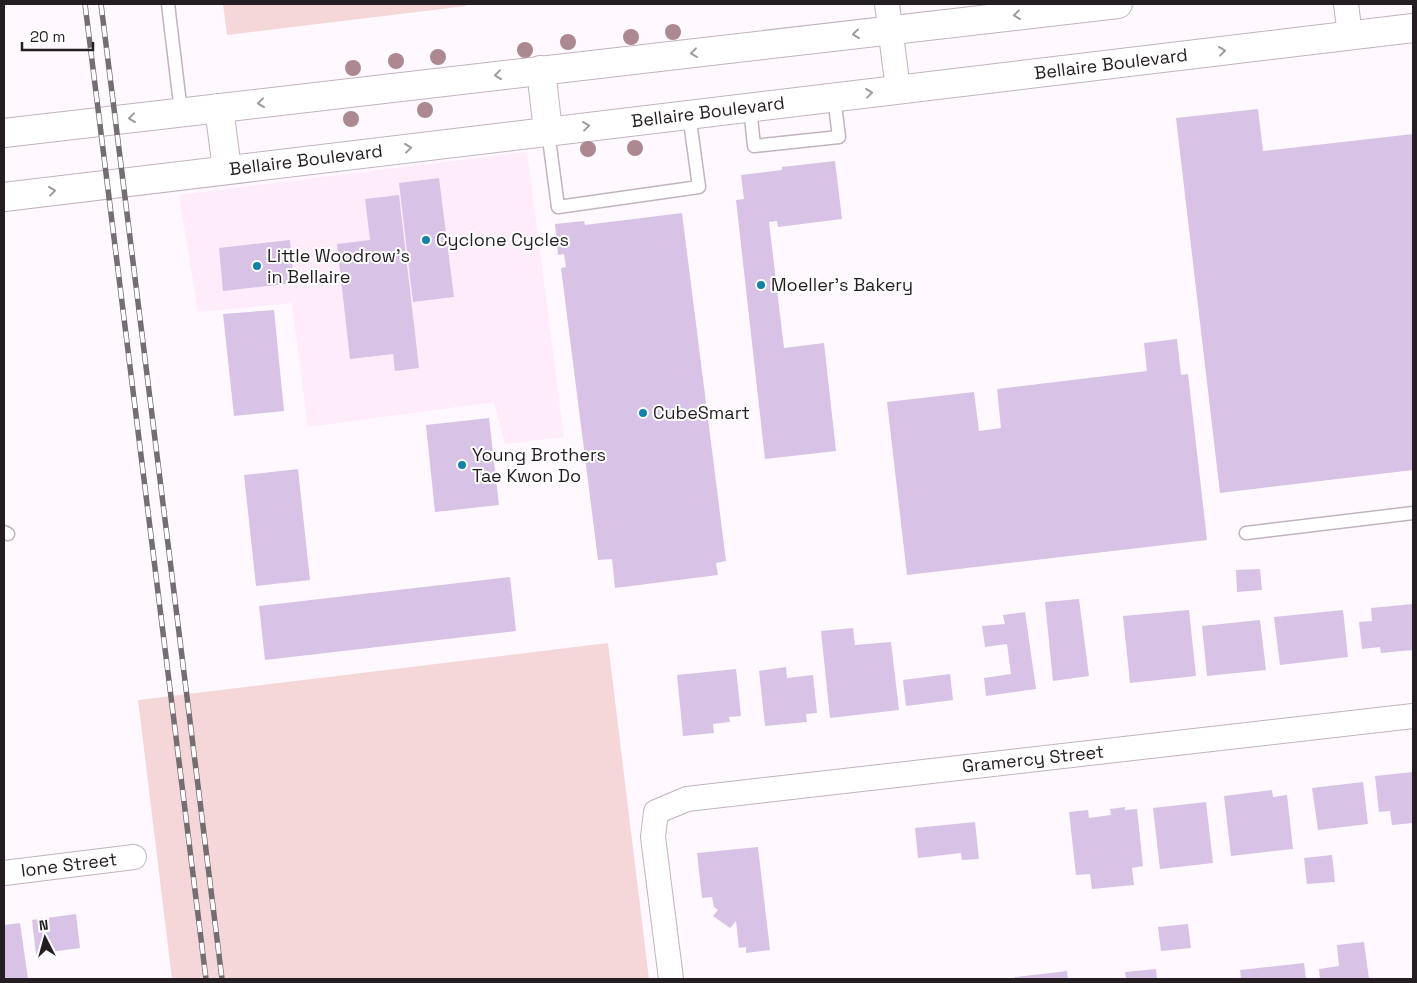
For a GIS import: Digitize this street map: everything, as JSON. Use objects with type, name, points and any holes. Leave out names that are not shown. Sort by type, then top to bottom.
[{"type":"main road","points":[[4,133],[541,70],[889,17],[1118,4]]},
{"type":"main road","name":"Bellaire Boulevard","points":[[4,197],[1413,28]]},
{"type":"main road","points":[[541,70],[548,131]]},
{"type":"main road","points":[[219,108],[227,170]]},
{"type":"street","points":[[1346,4],[1350,35]]},
{"type":"street","points":[[889,17],[898,89]]},
{"type":"street","name":"Gramercy Street","points":[[671,979],[653,837],[656,812],[686,799],[1413,716]]},
{"type":"street","name":"Ione Street","points":[[4,873],[134,857]]},
{"type":"lane","points":[[168,4],[181,112]]},
{"type":"lane","points":[[750,107],[754,146],[839,137],[834,97]]},
{"type":"lane","points":[[548,131],[558,207],[699,187],[689,114]]},
{"type":"lane","points":[[1246,533],[1413,512]]},
{"type":"shaded area","points":[[223,4],[465,4],[466,6],[227,35]]},
{"type":"shaded area","points":[[527,152],[564,437],[505,444],[494,402],[308,427],[292,303],[198,312],[179,195]]},
{"type":"shaded area","points":[[608,643],[649,979],[172,979],[138,700]]},
{"type":"building","points":[[1258,109],[1263,151],[1413,134],[1413,470],[1220,493],[1176,118]]},
{"type":"building","name":"Moeller's Bakery","points":[[835,161],[842,219],[778,227],[777,221],[769,222],[784,348],[824,343],[836,451],[765,459],[736,200],[744,199],[741,175],[782,170],[782,167]]},
{"type":"building","name":"Cyclone Cycles","points":[[439,178],[454,297],[413,302],[399,183]]},
{"type":"building","points":[[399,195],[419,368],[395,371],[393,354],[350,359],[337,244],[370,240],[365,199]]},
{"type":"building","name":"CubeSmart","points":[[682,213],[726,561],[716,563],[718,575],[615,588],[612,559],[598,560],[561,268],[566,267],[564,254],[558,255],[555,224],[584,221],[585,225]]},
{"type":"building","name":"Little Woodrow's in Bellaire","points":[[290,240],[294,283],[223,291],[219,248]]},
{"type":"building","points":[[274,310],[284,411],[234,416],[223,314]]},
{"type":"building","points":[[1177,339],[1181,375],[1188,374],[1207,540],[907,575],[887,402],[974,392],[979,431],[1001,428],[997,389],[1147,371],[1144,343]]},
{"type":"building","name":"Young Brothers Tae Kwon Do","points":[[489,418],[499,505],[435,512],[426,425]]},
{"type":"building","points":[[298,469],[310,580],[256,586],[244,475]]},
{"type":"building","points":[[1260,569],[1262,590],[1237,592],[1236,570]]},
{"type":"building","points":[[510,577],[516,631],[265,660],[259,606]]},
{"type":"building","points":[[1079,599],[1089,676],[1053,681],[1045,602]]},
{"type":"building","points":[[1413,604],[1413,650],[1381,653],[1380,647],[1362,649],[1359,622],[1372,621],[1371,608]]},
{"type":"building","points":[[1189,610],[1196,676],[1130,683],[1123,616]]},
{"type":"building","points":[[1343,610],[1348,657],[1280,665],[1274,617]]},
{"type":"building","points":[[1025,612],[1036,689],[986,696],[984,678],[1011,674],[1007,644],[985,647],[982,626],[1005,624],[1003,615]]},
{"type":"building","points":[[1260,620],[1266,670],[1207,676],[1202,626]]},
{"type":"building","points":[[853,628],[855,645],[891,642],[899,710],[830,718],[821,631]]},
{"type":"building","points":[[786,667],[787,678],[813,675],[817,713],[806,714],[807,722],[765,726],[759,671]]},
{"type":"building","points":[[736,669],[741,716],[729,717],[730,722],[713,724],[714,733],[683,736],[677,675]]},
{"type":"building","points":[[950,674],[953,700],[906,706],[903,680]]},
{"type":"building","points":[[1413,772],[1413,823],[1392,825],[1390,811],[1379,812],[1375,776]]},
{"type":"building","points":[[1363,782],[1368,824],[1318,830],[1312,788]]},
{"type":"building","points":[[1272,790],[1273,797],[1287,795],[1293,849],[1231,856],[1224,796]]},
{"type":"building","points":[[1206,802],[1213,863],[1160,869],[1153,808]]},
{"type":"building","points":[[1125,807],[1125,810],[1137,809],[1143,866],[1132,868],[1134,885],[1092,889],[1090,874],[1076,875],[1069,812],[1088,810],[1089,818],[1111,815],[1110,809]]},
{"type":"building","points":[[975,822],[979,859],[962,860],[961,853],[918,858],[915,828]]},
{"type":"building","points":[[758,847],[770,950],[746,953],[746,947],[739,948],[736,921],[730,928],[713,916],[718,910],[714,907],[712,897],[702,898],[697,853]]},
{"type":"building","points":[[1332,855],[1335,882],[1307,884],[1304,858]]},
{"type":"building","points":[[76,914],[80,948],[36,954],[32,920]]},
{"type":"building","points":[[20,923],[28,979],[4,979],[4,925]]},
{"type":"building","points":[[1188,924],[1191,948],[1161,951],[1158,927]]},
{"type":"building","points":[[1364,942],[1369,979],[1320,979],[1319,969],[1339,966],[1337,945]]},
{"type":"building","points":[[1304,963],[1306,979],[1241,979],[1240,970]]},
{"type":"building","points":[[1156,969],[1157,979],[1126,979],[1125,972]]},
{"type":"building","points":[[1067,971],[1068,979],[1015,979],[1015,977]]},
{"type":"railway","points":[[85,4],[206,979]]},
{"type":"railway","points":[[101,4],[222,979]]},
{"type":"place","name":"Cyclone Cycles","points":[[426,240]]},
{"type":"place","name":"Little Woodrow's in Bellaire","points":[[257,266]]},
{"type":"place","name":"Moeller's Bakery","points":[[761,285]]},
{"type":"place","name":"CubeSmart","points":[[643,413]]},
{"type":"place","name":"Young Brothers Tae Kwon Do","points":[[462,465]]}]
